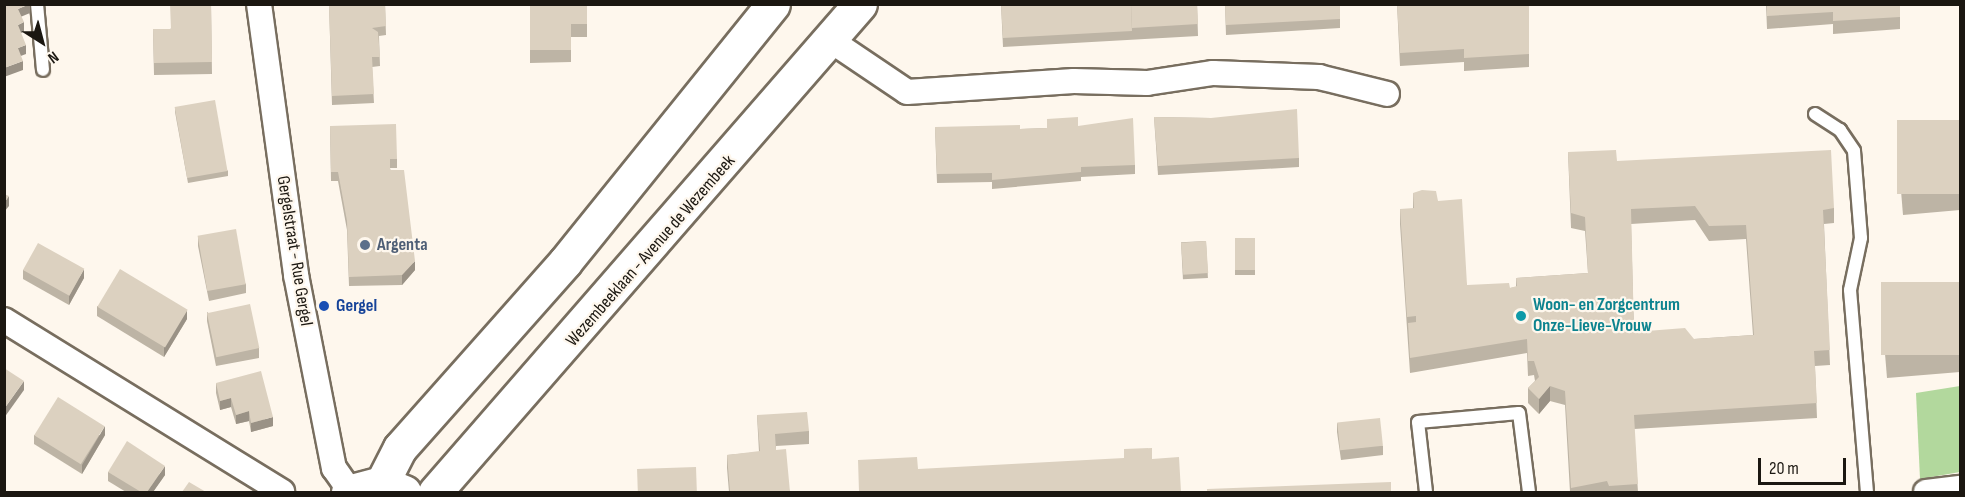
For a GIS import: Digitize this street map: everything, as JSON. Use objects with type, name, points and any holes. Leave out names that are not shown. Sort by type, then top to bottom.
[{"type":"main road","points":[[349,491],[393,488],[400,448],[565,262],[773,4]]},
{"type":"main road","name":"Wezembeeklaan - Avenue de Wezembeek","points":[[435,492],[833,42],[860,4]]},
{"type":"street","name":"Gergelstraat - Rue Gergel","points":[[259,4],[296,275],[334,468],[349,491]]},
{"type":"street","points":[[833,42],[908,92],[1074,81],[1146,83],[1213,73],[1319,77],[1387,94]]},
{"type":"street","points":[[4,320],[282,492]]},
{"type":"street","points":[[1926,492],[1960,488]]},
{"type":"lane","points":[[37,4],[43,70]]},
{"type":"lane","points":[[1815,114],[1840,130],[1854,152],[1861,238],[1850,290],[1867,492]]},
{"type":"lane","points":[[1426,492],[1418,422],[1519,413],[1529,492]]},
{"type":"green space","points":[[1960,386],[1960,472],[1920,479],[1916,393]]},
{"type":"building","points":[[4,4],[29,4],[18,9],[24,22],[18,25],[26,45],[18,48],[23,61],[4,68]]},
{"type":"building","points":[[170,4],[211,4],[212,62],[154,63],[153,29],[171,29]]},
{"type":"building","points":[[329,4],[385,4],[386,26],[372,28],[378,32],[380,57],[372,57],[374,94],[332,96]]},
{"type":"building","points":[[530,4],[587,4],[587,24],[571,24],[571,50],[530,50]]},
{"type":"building","points":[[1001,4],[1131,4],[1132,31],[1003,38]]},
{"type":"building","points":[[1131,4],[1197,4],[1198,24],[1132,28]]},
{"type":"building","points":[[1225,4],[1340,4],[1340,19],[1226,25]]},
{"type":"building","points":[[1397,4],[1529,4],[1529,54],[1464,58],[1464,49],[1400,53]]},
{"type":"building","points":[[1767,4],[1900,4],[1900,17],[1833,21],[1833,12],[1767,16]]},
{"type":"building","points":[[215,100],[228,171],[187,178],[175,107]]},
{"type":"building","points":[[1297,109],[1299,158],[1158,166],[1154,117],[1211,118]]},
{"type":"building","points":[[1078,117],[1078,126],[1133,118],[1135,165],[1081,167],[1081,172],[992,180],[992,173],[937,174],[935,127],[1020,125],[1020,129],[1047,128],[1047,119]]},
{"type":"building","points":[[1897,120],[1960,120],[1960,194],[1897,194]]},
{"type":"building","points":[[396,124],[397,159],[390,159],[390,170],[404,170],[415,261],[402,275],[349,277],[347,221],[338,172],[331,172],[330,126]]},
{"type":"building","name":"Woon- en Zorgcentrum Onze-Lieve-Vrouw","points":[[1616,150],[1617,161],[1831,150],[1834,208],[1823,210],[1830,350],[1814,351],[1817,403],[1634,415],[1638,484],[1609,486],[1607,481],[1571,488],[1565,391],[1550,386],[1539,399],[1528,388],[1539,377],[1534,361],[1528,361],[1527,339],[1410,358],[1408,323],[1416,322],[1416,316],[1407,317],[1400,209],[1414,208],[1413,193],[1422,190],[1436,191],[1438,201],[1462,199],[1467,285],[1509,283],[1510,288],[1517,286],[1516,278],[1588,273],[1585,217],[1571,213],[1568,152]],"holes":[[[1695,206],[1709,226],[1746,225],[1754,335],[1694,339],[1685,328],[1634,332],[1631,209]]]},
{"type":"building","points":[[236,229],[246,284],[207,291],[198,236]]},
{"type":"building","points":[[1235,238],[1255,238],[1255,270],[1235,270]]},
{"type":"building","points":[[1206,241],[1208,273],[1183,275],[1181,243]]},
{"type":"building","points":[[38,243],[84,269],[69,296],[23,270]]},
{"type":"building","points":[[120,269],[188,310],[165,347],[97,307]]},
{"type":"building","points":[[1881,282],[1960,282],[1960,355],[1881,355]]},
{"type":"building","points":[[250,304],[259,348],[216,357],[207,313]]},
{"type":"building","points":[[4,368],[24,381],[4,409]]},
{"type":"building","points":[[261,371],[273,417],[251,423],[249,411],[236,415],[231,398],[220,401],[216,383]]},
{"type":"building","points":[[58,397],[105,426],[81,464],[34,435]]},
{"type":"building","points":[[807,412],[809,431],[775,434],[776,450],[786,449],[790,492],[730,492],[727,455],[760,451],[757,415]]},
{"type":"building","points":[[1380,418],[1383,446],[1340,450],[1337,422]]},
{"type":"building","points":[[127,441],[165,466],[147,492],[141,492],[108,472]]},
{"type":"building","points":[[1152,448],[1152,459],[1179,457],[1181,492],[859,492],[858,460],[917,457],[918,469],[1124,458],[1124,449]]},
{"type":"building","points":[[696,467],[697,492],[638,492],[637,469]]},
{"type":"building","points":[[189,482],[206,492],[182,492]]},
{"type":"building","points":[[1391,482],[1391,492],[1207,492],[1207,489]]},
{"type":"place","name":"Argenta","points":[[365,245]]},
{"type":"place","name":"Gergel","points":[[324,306]]},
{"type":"place","name":"Woon- en Zorgcentrum Onze-Lieve-Vrouw","points":[[1521,316]]}]
